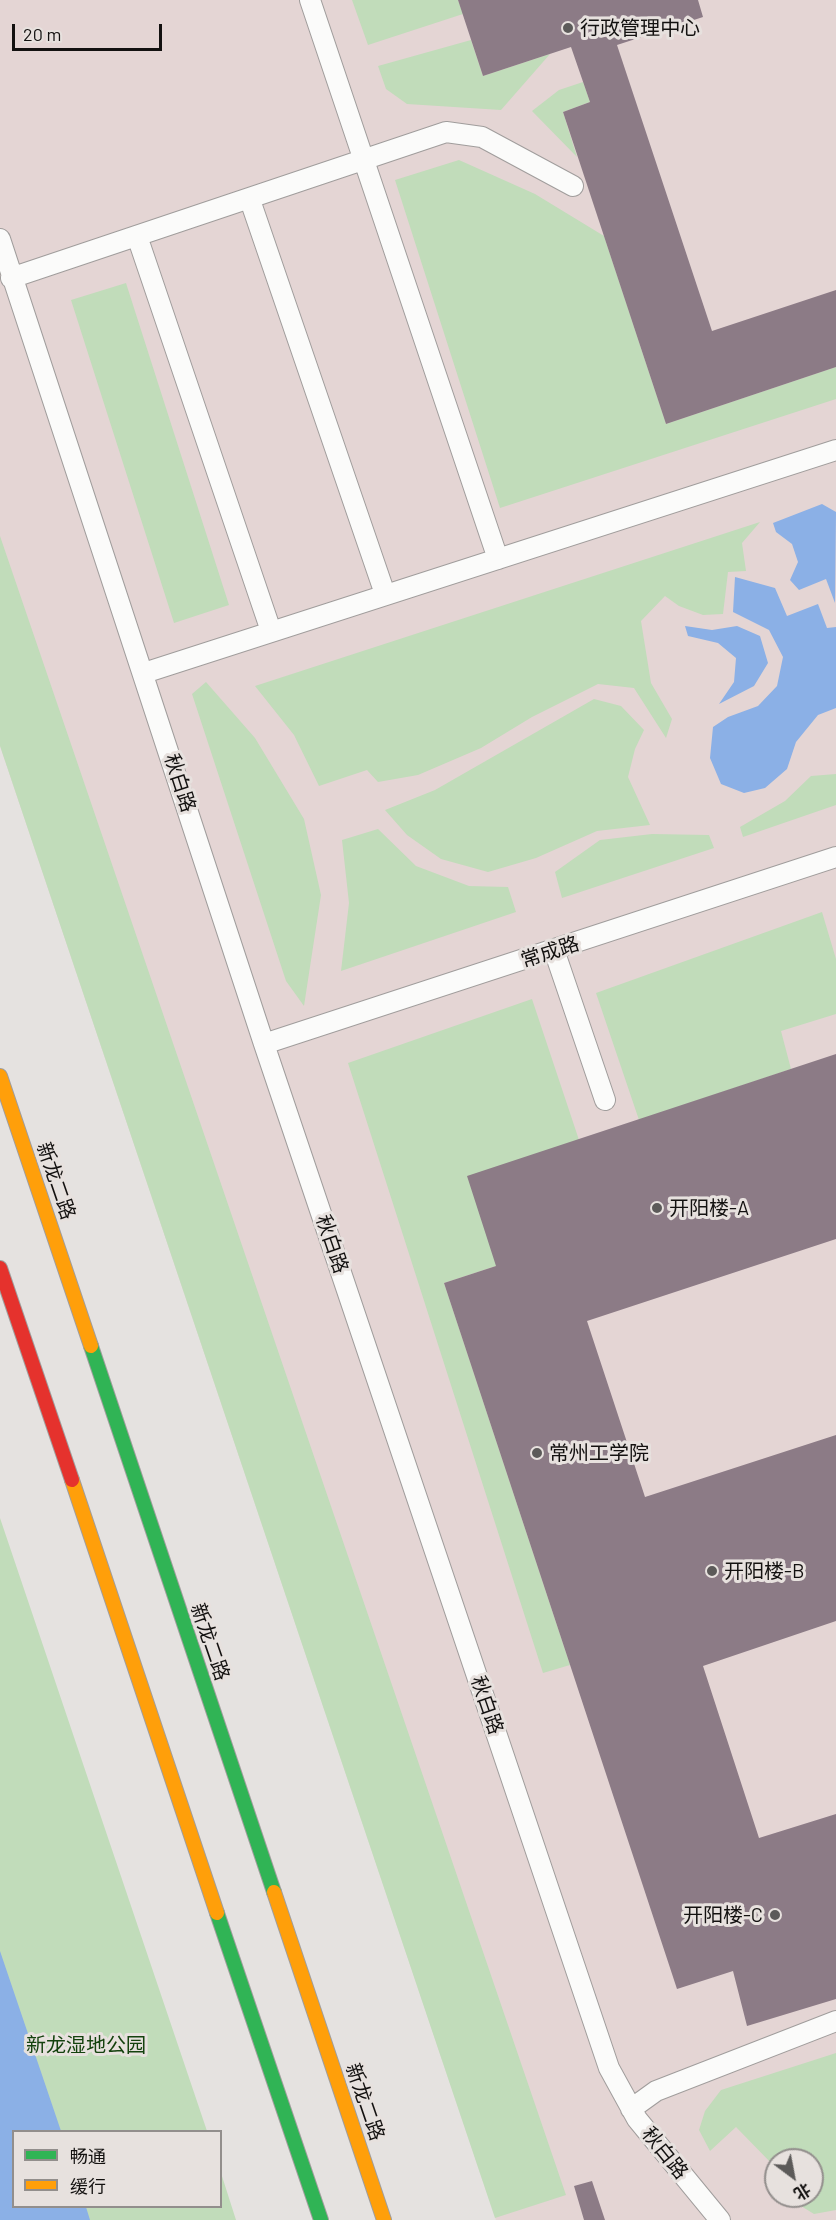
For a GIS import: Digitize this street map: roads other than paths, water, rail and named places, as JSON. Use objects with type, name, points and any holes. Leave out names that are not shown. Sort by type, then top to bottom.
[{"type":"street","name":"新龙二路","points":[[0,1076],[384,2220]]},
{"type":"street","points":[[0,1268],[321,2220]]},
{"type":"lane","points":[[310,0],[498,559]]},
{"type":"lane","points":[[11,278],[250,200],[446,132],[482,137],[573,186]]},
{"type":"lane","points":[[250,200],[385,594]]},
{"type":"lane","points":[[137,236],[271,631]]},
{"type":"lane","name":"秋白路","points":[[0,239],[264,1044],[609,2068],[631,2109],[720,2220]]},
{"type":"lane","points":[[144,673],[836,450]]},
{"type":"lane","name":"常成路","points":[[264,1044],[836,857]]},
{"type":"lane","points":[[554,950],[605,1100]]},
{"type":"lane","points":[[631,2109],[656,2091],[836,2021]]},
{"type":"water","points":[[822,504],[836,512],[835,603],[826,579],[799,590],[790,580],[798,562],[792,544],[776,532],[773,523]]},
{"type":"water","points":[[735,577],[775,588],[787,616],[818,604],[827,628],[836,627],[836,708],[818,715],[796,742],[787,769],[765,788],[744,793],[721,784],[710,758],[713,727],[728,717],[758,706],[777,686],[783,657],[769,630],[733,612]]},
{"type":"water","points":[[685,626],[712,630],[737,626],[760,636],[768,663],[754,686],[719,704],[734,682],[736,658],[718,643],[688,636]]},
{"type":"water","points":[[0,1951],[61,2130],[12,2130],[12,2208],[86,2208],[90,2220],[0,2220]]},
{"type":"place","name":"行政管理中心","points":[[568,28]]},
{"type":"place","name":"开阳楼-A","points":[[657,1208]]},
{"type":"place","name":"常州工学院","points":[[537,1453]]},
{"type":"place","name":"开阳楼-B","points":[[712,1571]]},
{"type":"place","name":"开阳楼-C","points":[[775,1915]]},
{"type":"park label","name":"新龙湿地公园","points":[[86,2045]]}]
